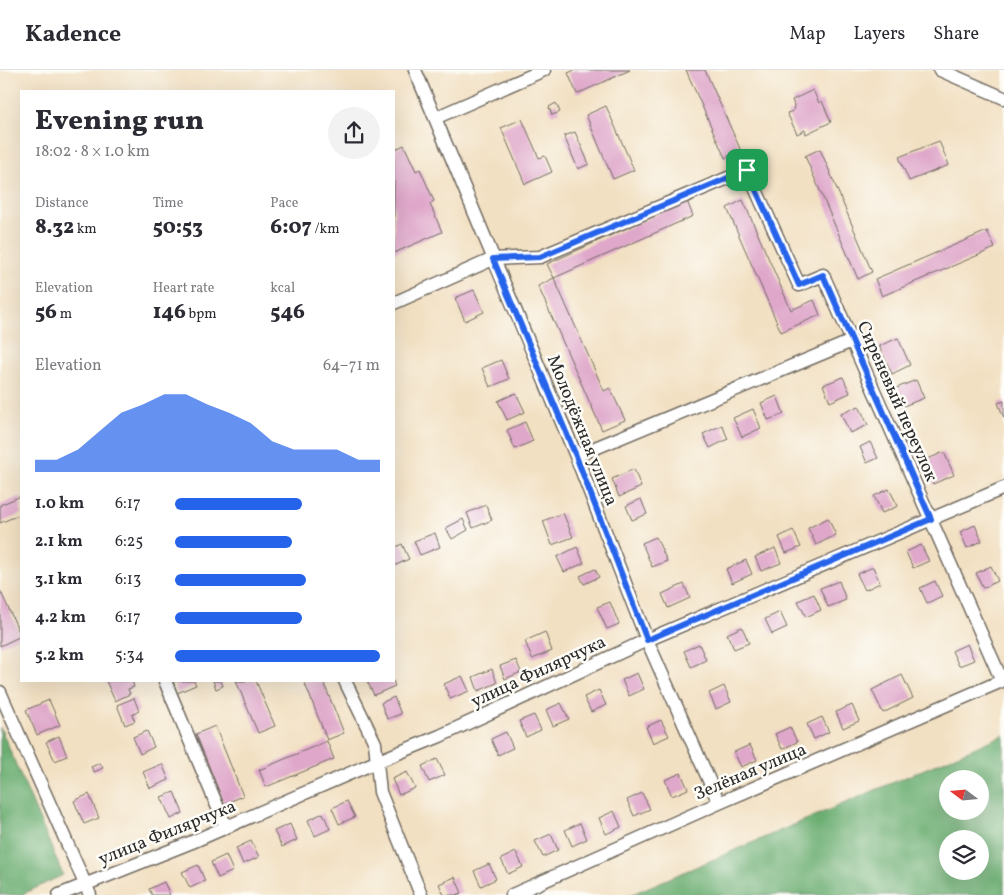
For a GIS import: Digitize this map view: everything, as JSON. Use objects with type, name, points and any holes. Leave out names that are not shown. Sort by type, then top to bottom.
[{"type":"street","name":"Молодёжная улица","points":[[415,70],[576,456],[647,640],[719,803]]},
{"type":"street","points":[[435,118],[544,70]]},
{"type":"street","points":[[940,70],[1004,98]]},
{"type":"street","name":"Сиреневый переулок","points":[[493,259],[540,257],[747,170],[799,285],[823,275],[1003,681]]},
{"type":"street","points":[[395,303],[493,259]]},
{"type":"street","points":[[576,456],[852,341]]},
{"type":"street","name":"улица Филярчука","points":[[59,895],[88,890],[226,827],[440,736],[647,640],[1004,488]]},
{"type":"street","name":"Зелёная улица","points":[[512,895],[719,803],[1003,681]]},
{"type":"street","points":[[165,682],[226,827]]},
{"type":"street","points":[[345,682],[375,743],[380,792],[421,895]]},
{"type":"street","points":[[0,692],[88,890]]},
{"type":"green space","points":[[0,727],[63,875],[21,895],[0,895]]},
{"type":"green space","points":[[1004,735],[1004,895],[630,895]]},
{"type":"building","points":[[575,70],[630,70],[577,94],[568,73]]},
{"type":"building","points":[[686,70],[705,70],[741,151],[725,158]]},
{"type":"building","points":[[813,90],[819,103],[822,101],[831,122],[806,134],[805,130],[797,134],[787,113],[793,111],[794,105],[792,100]]},
{"type":"building","points":[[556,103],[560,112],[552,115],[549,107]]},
{"type":"building","points":[[606,106],[634,170],[613,179],[586,115]]},
{"type":"building","points":[[522,119],[539,158],[545,156],[552,172],[525,184],[501,128]]},
{"type":"building","points":[[575,132],[589,164],[578,169],[564,136]]},
{"type":"building","points":[[939,141],[949,165],[909,181],[899,157]]},
{"type":"building","points":[[404,145],[416,171],[420,169],[434,201],[430,204],[442,232],[395,253],[395,150]]},
{"type":"building","points":[[820,149],[872,272],[858,279],[805,156]]},
{"type":"building","points":[[743,200],[791,310],[814,300],[820,315],[781,332],[727,208]]},
{"type":"building","points":[[687,201],[693,216],[554,278],[547,264]]},
{"type":"building","points":[[987,231],[995,248],[882,296],[875,279]]},
{"type":"building","points":[[554,278],[604,391],[610,388],[625,420],[602,430],[538,286]]},
{"type":"building","points":[[474,290],[484,312],[465,321],[455,298]]},
{"type":"building","points":[[898,338],[910,365],[892,374],[879,346]]},
{"type":"building","points":[[501,360],[509,379],[490,387],[482,368]]},
{"type":"building","points":[[843,377],[850,393],[830,402],[823,385]]},
{"type":"building","points":[[916,380],[924,398],[901,407],[894,389]]},
{"type":"building","points":[[516,393],[525,412],[507,420],[498,401]]},
{"type":"building","points":[[777,396],[784,414],[768,420],[761,403]]},
{"type":"building","points":[[1004,401],[1004,418],[998,403]]},
{"type":"building","points":[[859,406],[868,425],[850,433],[841,414]]},
{"type":"building","points":[[753,409],[761,428],[742,437],[733,418]]},
{"type":"building","points":[[525,422],[533,441],[515,449],[507,430]]},
{"type":"building","points":[[722,425],[728,439],[710,448],[703,434]]},
{"type":"building","points":[[870,442],[878,458],[867,463],[860,447]]},
{"type":"building","points":[[944,452],[954,475],[933,484],[923,461]]},
{"type":"building","points":[[634,469],[641,487],[619,497],[612,479]]},
{"type":"building","points":[[889,489],[898,506],[882,513],[874,496]]},
{"type":"building","points":[[20,496],[20,514],[0,523],[0,505]]},
{"type":"building","points":[[641,499],[647,514],[632,520],[626,506]]},
{"type":"building","points":[[486,505],[492,520],[473,528],[467,513]]},
{"type":"building","points":[[563,513],[573,537],[552,545],[543,521]]},
{"type":"building","points":[[828,518],[836,535],[816,545],[808,528]]},
{"type":"building","points":[[463,519],[468,530],[452,539],[446,528]]},
{"type":"building","points":[[975,525],[982,541],[967,548],[960,532]]},
{"type":"building","points":[[793,530],[801,547],[786,553],[779,537]]},
{"type":"building","points":[[435,533],[440,547],[420,555],[414,541]]},
{"type":"building","points":[[656,537],[667,561],[652,567],[642,543]]},
{"type":"building","points":[[402,544],[409,559],[395,566],[395,548]]},
{"type":"building","points":[[921,545],[929,561],[913,568],[906,552]]},
{"type":"building","points":[[577,547],[584,563],[564,572],[557,557]]},
{"type":"building","points":[[775,548],[781,563],[761,571],[755,557]]},
{"type":"building","points":[[746,560],[752,574],[732,583],[726,569]]},
{"type":"building","points":[[991,566],[998,581],[983,588],[976,573]]},
{"type":"building","points":[[873,567],[880,583],[865,590],[857,574]]},
{"type":"building","points":[[595,569],[599,577],[584,584],[580,576]]},
{"type":"building","points":[[839,581],[846,600],[828,607],[820,588]]},
{"type":"building","points":[[935,581],[942,596],[927,603],[920,588]]},
{"type":"building","points":[[684,584],[690,598],[668,608],[662,594]]},
{"type":"building","points":[[0,590],[20,636],[0,646]]},
{"type":"building","points":[[814,594],[821,610],[806,617],[798,601]]},
{"type":"building","points":[[610,602],[619,624],[607,629],[597,607]]},
{"type":"building","points":[[780,612],[787,627],[772,634],[765,619]]},
{"type":"building","points":[[742,627],[749,643],[734,649],[727,634]]},
{"type":"building","points":[[545,632],[552,651],[532,659],[525,641]]},
{"type":"building","points":[[699,644],[706,660],[691,667],[684,651]]},
{"type":"building","points":[[967,644],[974,660],[959,666],[952,651]]},
{"type":"building","points":[[516,660],[521,672],[505,679],[500,666]]},
{"type":"building","points":[[492,669],[497,683],[478,691],[473,677]]},
{"type":"building","points":[[637,673],[644,689],[629,696],[622,680]]},
{"type":"building","points":[[902,675],[913,698],[883,713],[872,690]]},
{"type":"building","points":[[462,676],[469,691],[450,699],[444,684]]},
{"type":"building","points":[[106,682],[132,682],[134,687],[128,689],[130,694],[115,701]]},
{"type":"building","points":[[173,682],[194,682],[196,685],[177,693]]},
{"type":"building","points":[[213,682],[221,682],[223,686],[216,689]]},
{"type":"building","points":[[236,682],[256,682],[275,726],[258,733]]},
{"type":"building","points":[[304,682],[323,682],[344,733],[327,740]]},
{"type":"building","points":[[368,682],[393,682],[395,686],[374,695]]},
{"type":"building","points":[[724,686],[731,702],[716,709],[709,693]]},
{"type":"building","points":[[599,690],[606,705],[591,712],[584,697]]},
{"type":"building","points":[[394,697],[401,714],[387,719],[381,703]]},
{"type":"building","points":[[134,698],[139,711],[132,715],[135,721],[125,725],[117,705]]},
{"type":"building","points":[[49,700],[60,725],[37,735],[26,710]]},
{"type":"building","points":[[561,703],[569,719],[553,726],[546,710]]},
{"type":"building","points":[[852,705],[859,721],[843,728],[836,712]]},
{"type":"building","points":[[534,715],[541,730],[526,737],[519,721]]},
{"type":"building","points":[[822,717],[829,732],[814,739],[807,724]]},
{"type":"building","points":[[661,720],[669,736],[653,743],[646,727]]},
{"type":"building","points":[[215,726],[243,796],[224,804],[196,734]]},
{"type":"building","points":[[790,727],[797,742],[782,749],[775,734]]},
{"type":"building","points":[[147,731],[154,747],[140,754],[133,737]]},
{"type":"building","points":[[506,732],[513,748],[498,755],[491,739]]},
{"type":"building","points":[[59,736],[67,756],[55,761],[46,742]]},
{"type":"building","points":[[327,741],[334,759],[266,787],[259,770]]},
{"type":"building","points":[[750,745],[757,760],[741,767],[734,752]]},
{"type":"building","points":[[437,759],[445,775],[429,782],[422,766]]},
{"type":"building","points":[[100,763],[103,768],[94,772],[91,767]]},
{"type":"building","points":[[162,764],[169,780],[150,788],[143,772]]},
{"type":"building","points":[[407,772],[415,788],[399,795],[392,779]]},
{"type":"building","points":[[681,773],[688,789],[672,796],[665,780]]},
{"type":"building","points":[[174,792],[183,813],[171,819],[161,797]]},
{"type":"building","points":[[642,793],[650,809],[634,816],[627,800]]},
{"type":"building","points":[[89,794],[99,818],[84,824],[74,801]]},
{"type":"building","points":[[347,801],[355,817],[339,824],[332,808]]},
{"type":"building","points":[[614,811],[621,827],[606,834],[599,818]]},
{"type":"building","points":[[323,813],[330,829],[315,836],[308,820]]},
{"type":"building","points":[[580,823],[587,839],[572,846],[565,830]]},
{"type":"building","points":[[290,824],[297,840],[282,847],[274,831]]},
{"type":"building","points":[[551,834],[558,850],[543,857],[535,841]]},
{"type":"building","points":[[251,841],[259,857],[243,864],[236,848]]},
{"type":"building","points":[[516,852],[523,867],[508,874],[501,859]]},
{"type":"building","points":[[226,855],[233,871],[218,878],[211,862]]},
{"type":"building","points":[[489,864],[496,879],[481,886],[474,871]]},
{"type":"building","points":[[198,865],[205,881],[190,888],[182,872]]},
{"type":"building","points":[[455,877],[462,893],[444,895],[439,884]]},
{"type":"building","points":[[164,882],[170,895],[152,895],[149,889]]},
{"type":"route","points":[[747,170],[799,285],[823,275],[931,519],[647,640],[576,456],[493,259],[540,257],[747,170]]}]
